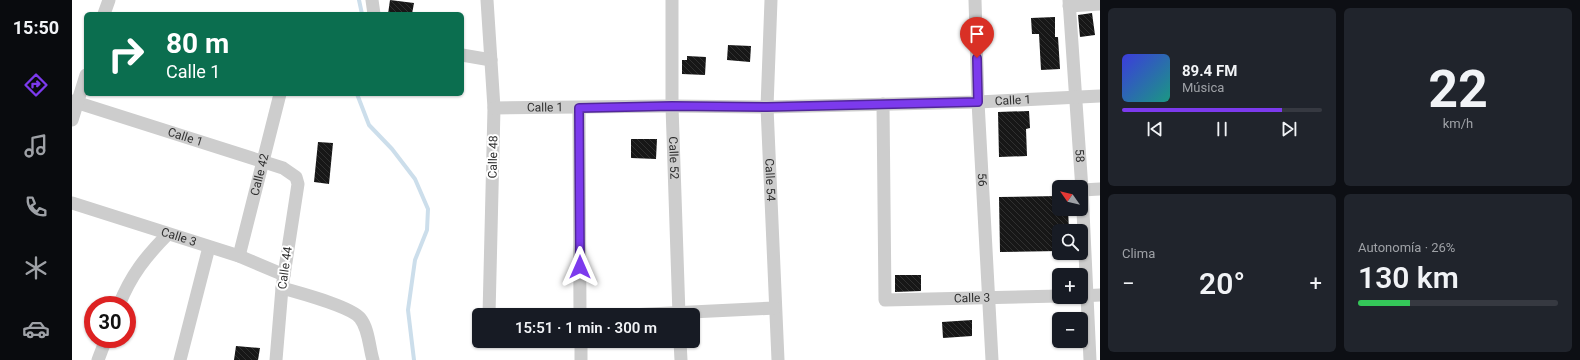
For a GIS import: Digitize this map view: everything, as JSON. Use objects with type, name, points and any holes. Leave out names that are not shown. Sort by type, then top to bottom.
[{"type":"street","points":[[372,0],[374,12]]},
{"type":"street","name":"Calle 48","points":[[487,0],[494,108],[489,308]]},
{"type":"street","name":"Calle 52","points":[[672,0],[672,106],[679,308]]},
{"type":"street","name":"Calle 54","points":[[771,0],[767,107],[774,308],[778,360]]},
{"type":"street","name":"56","points":[[975,0],[978,102],[992,360]]},
{"type":"street","points":[[1069,3],[1100,4]]},
{"type":"street","name":"58","points":[[1069,3],[1081,180]]},
{"type":"street","points":[[464,55],[491,60]]},
{"type":"street","points":[[72,120],[75,102],[84,80]]},
{"type":"street","name":"Calle 42","points":[[239,256],[279,96]]},
{"type":"street","name":"Calle 1","points":[[494,108],[672,106],[767,107],[978,102],[1100,96]]},
{"type":"street","name":"Calle 1","points":[[75,102],[263,161],[283,168],[296,177]]},
{"type":"street","name":"Calle 3","points":[[883,104],[884,300],[1052,296]]},
{"type":"street","points":[[579,108],[580,308]]},
{"type":"street","name":"Calle 44","points":[[276,360],[283,282],[298,184],[296,177]]},
{"type":"street","points":[[1088,190],[1100,189]]},
{"type":"street","name":"Calle 3","points":[[72,204],[239,256],[283,282],[360,318],[367,332],[373,360]]},
{"type":"street","name":"58","points":[[1084,216],[1089,295],[1090,360]]},
{"type":"street","points":[[123,296],[133,275],[141,263],[168,234]]},
{"type":"street","points":[[180,360],[209,247]]},
{"type":"street","points":[[700,313],[774,308]]},
{"type":"street","points":[[98,360],[103,348]]},
{"type":"street","points":[[581,348],[581,360]]},
{"type":"street","points":[[680,348],[681,360]]},
{"type":"building","points":[[390,0],[414,3],[412,12],[388,12]]},
{"type":"building","points":[[1092,13],[1095,35],[1080,37],[1078,15]]},
{"type":"building","points":[[1055,17],[1055,37],[1058,37],[1060,69],[1041,70],[1039,34],[1032,34],[1031,18]]},
{"type":"building","points":[[728,45],[751,46],[750,62],[727,60]]},
{"type":"building","points":[[687,56],[706,57],[705,75],[682,74],[682,60],[687,60]]},
{"type":"building","points":[[1029,111],[1030,128],[1026,129],[1027,156],[999,157],[998,112]]},
{"type":"building","points":[[631,139],[657,139],[656,159],[631,158]]},
{"type":"building","points":[[318,142],[333,143],[329,184],[314,182]]},
{"type":"building","points":[[1052,196],[1052,216],[1068,216],[1069,224],[1052,224],[1052,251],[1000,252],[999,197]]},
{"type":"building","points":[[895,275],[921,275],[921,291],[895,292]]},
{"type":"building","points":[[972,320],[972,336],[943,338],[942,322]]},
{"type":"building","points":[[236,346],[260,348],[258,360],[234,360]]},
{"type":"waterway","points":[[359,0],[362,12]]},
{"type":"waterway","points":[[358,96],[369,125],[392,149],[415,179],[428,209],[427,230],[415,260],[408,310],[414,360]]},
{"type":"route","points":[[580,267],[579,108],[672,106],[767,107],[978,102],[977,58]]}]
